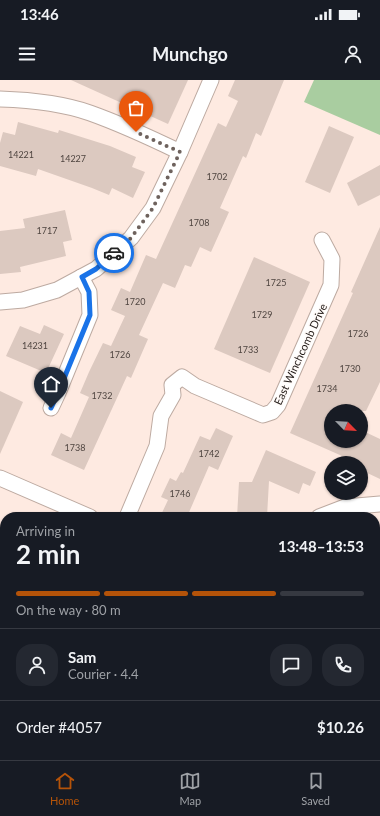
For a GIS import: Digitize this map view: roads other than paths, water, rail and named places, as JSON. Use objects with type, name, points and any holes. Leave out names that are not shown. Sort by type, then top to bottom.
[{"type":"street","points":[[0,302],[23,300],[57,290],[96,269],[131,238],[153,208],[180,152],[211,80]]},
{"type":"street","points":[[0,99],[24,100],[59,105],[90,113],[180,152]]},
{"type":"street","name":"East Winchcomb Drive","points":[[129,512],[157,446],[161,416],[173,395],[172,385],[182,377],[195,386],[263,414],[272,412],[278,405],[331,285],[332,259],[322,240]]},
{"type":"street","points":[[51,408],[90,315],[89,292],[82,277]]},
{"type":"street","points":[[0,478],[78,512]]},
{"type":"street","points":[[332,512],[345,507],[380,504]]}]
